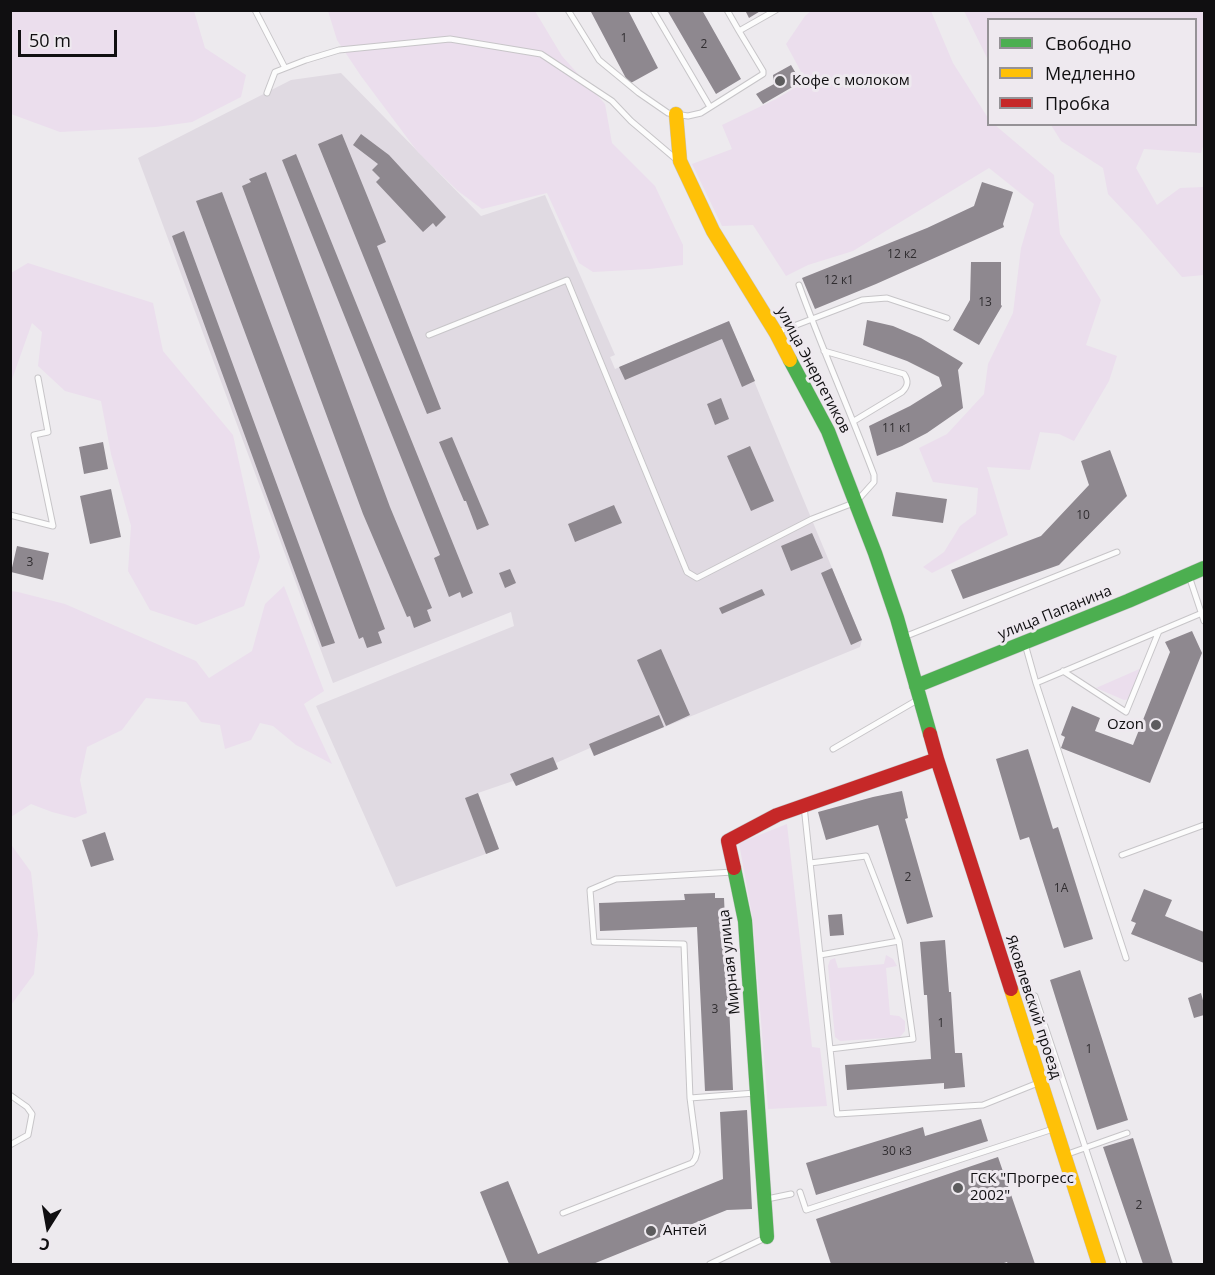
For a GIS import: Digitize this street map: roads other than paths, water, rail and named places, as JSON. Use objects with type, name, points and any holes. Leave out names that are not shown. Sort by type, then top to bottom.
[{"type":"street","name":"улица Энергетиков","points":[[676,114],[680,161],[713,231],[776,333],[828,431],[875,553],[918,692]]},
{"type":"street","name":"улица Папанина","points":[[918,692],[1025,642],[1204,568]]},
{"type":"street","points":[[918,692],[937,759]]},
{"type":"street","name":"Мирная улица","points":[[767,1237],[745,921],[728,841],[777,815],[804,804],[937,759]]},
{"type":"street","name":"Яковлевский проезд","points":[[937,759],[1099,1264]]},
{"type":"lane","points":[[255,10],[285,68]]},
{"type":"lane","points":[[568,10],[599,60],[639,93],[668,113],[688,116],[701,113],[763,73],[727,10]]},
{"type":"lane","points":[[653,10],[710,107]]},
{"type":"lane","points":[[739,31],[776,10]]},
{"type":"lane","points":[[267,93],[275,72],[339,50],[450,39],[542,54],[612,101],[682,165]]},
{"type":"lane","points":[[429,335],[567,280],[687,572],[697,578],[812,519],[856,502],[874,482],[854,421],[811,320],[799,285]]},
{"type":"lane","points":[[776,333],[862,300],[887,298],[947,318]]},
{"type":"lane","points":[[824,351],[904,374],[907,378],[908,383],[902,392],[854,421]]},
{"type":"lane","points":[[10,515],[53,526],[34,435],[48,432],[38,378]]},
{"type":"lane","points":[[902,637],[1117,552]]},
{"type":"lane","points":[[1189,575],[1204,621]]},
{"type":"lane","points":[[1036,683],[1202,613]]},
{"type":"lane","points":[[1063,671],[1126,712],[1159,631]]},
{"type":"lane","points":[[1025,642],[1036,683],[1126,958]]},
{"type":"lane","points":[[834,749],[918,692]]},
{"type":"lane","points":[[804,804],[837,1114],[983,1105],[1040,1082]]},
{"type":"lane","points":[[1122,855],[1204,825]]},
{"type":"lane","points":[[810,863],[866,856],[899,941],[913,1039],[830,1049]]},
{"type":"lane","points":[[563,1213],[692,1163],[697,1152],[690,1098],[684,944],[594,942],[590,890],[616,879],[735,872]]},
{"type":"lane","points":[[820,955],[899,941]]},
{"type":"lane","points":[[1035,996],[1124,1264]]},
{"type":"lane","points":[[690,1098],[758,1093]]},
{"type":"lane","points":[[10,1095],[27,1107],[32,1114],[28,1135],[10,1145]]},
{"type":"lane","points":[[800,1192],[806,1210],[1055,1129]]},
{"type":"lane","points":[[1064,1156],[1128,1133]]},
{"type":"lane","points":[[765,1199],[791,1194]]},
{"type":"lane","points":[[710,1264],[767,1237]]},
{"type":"place","name":"Кофе с молоком","points":[[780,81]]},
{"type":"place","name":"Ozon","points":[[1156,725]]},
{"type":"place","name":"ГСК \"Прогресс 2002\"","points":[[958,1188]]},
{"type":"place","name":"Антей","points":[[651,1231]]}]
